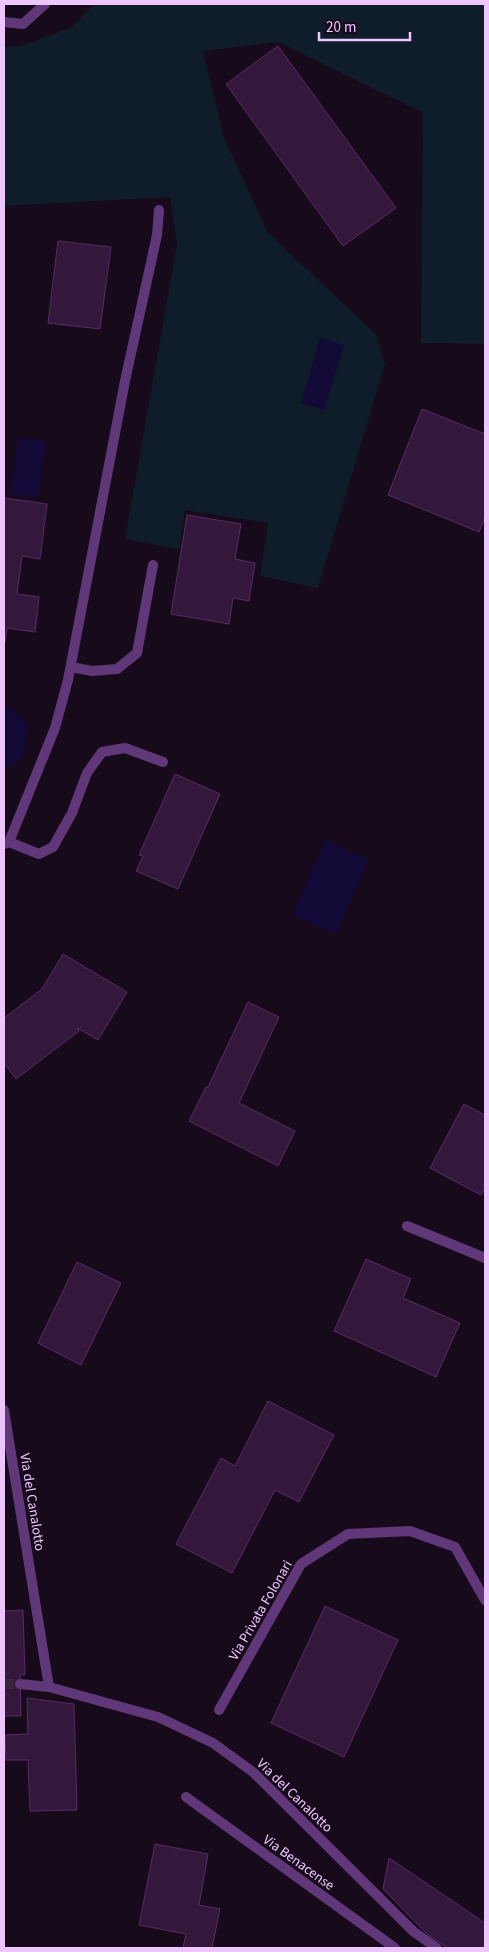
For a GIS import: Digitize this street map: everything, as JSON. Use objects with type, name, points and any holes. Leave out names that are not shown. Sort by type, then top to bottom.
[{"type":"street","points":[[4,22],[23,24],[45,4]]},
{"type":"street","points":[[159,210],[157,235],[125,381],[71,667],[55,728],[6,843],[38,854],[53,847],[72,813],[87,773],[102,752],[125,748],[163,762]]},
{"type":"street","points":[[71,667],[92,670],[117,669],[137,652],[153,566]]},
{"type":"street","points":[[407,1226],[485,1258]]},
{"type":"street","name":"Via del Canalotto","points":[[4,1410],[49,1687]]},
{"type":"street","name":"Via Privata Folonari","points":[[219,1710],[300,1564],[348,1534],[410,1530],[455,1547],[485,1600]]},
{"type":"street","name":"Via del Canalotto","points":[[20,1684],[49,1687],[158,1717],[213,1743],[254,1772],[414,1932],[437,1948]]},
{"type":"street","name":"Via Benacense","points":[[186,1797],[395,1948]]},
{"type":"shaded area","points":[[94,4],[485,4],[485,344],[421,343],[423,113],[278,42],[203,51],[224,138],[268,233],[376,334],[385,364],[318,588],[260,576],[268,523],[185,510],[179,549],[125,539],[177,244],[170,197],[4,206],[4,47],[21,46],[72,27]]},
{"type":"shaded area","points":[[320,338],[344,345],[324,410],[301,403]]},
{"type":"shaded area","points":[[18,437],[46,441],[38,498],[10,494]]},
{"type":"shaded area","points":[[9,706],[29,725],[24,753],[12,767],[4,766],[4,708]]},
{"type":"shaded area","points":[[325,840],[369,859],[336,934],[292,915]]},
{"type":"building","points":[[278,46],[396,208],[343,246],[226,84]]},
{"type":"building","points":[[58,241],[111,247],[100,329],[48,323]]},
{"type":"building","points":[[422,409],[485,434],[485,517],[479,532],[388,495]]},
{"type":"building","points":[[4,498],[47,504],[40,559],[22,556],[17,594],[39,597],[35,632],[7,628],[5,642],[4,641]]},
{"type":"building","points":[[187,515],[241,524],[235,559],[255,563],[249,601],[233,598],[229,624],[171,614]]},
{"type":"building","points":[[175,774],[220,794],[178,889],[136,871],[143,856],[139,855]]},
{"type":"building","points":[[63,954],[127,992],[98,1040],[77,1028],[79,1031],[16,1079],[4,1063],[4,1018],[42,989]]},
{"type":"building","points":[[248,1002],[279,1017],[239,1103],[295,1131],[278,1166],[189,1121],[206,1087],[208,1087]]},
{"type":"building","points":[[464,1104],[485,1115],[485,1188],[481,1195],[430,1168]]},
{"type":"building","points":[[366,1259],[411,1279],[403,1298],[460,1323],[436,1377],[334,1331]]},
{"type":"building","points":[[77,1262],[121,1283],[81,1365],[38,1343]]},
{"type":"building","points":[[268,1401],[334,1435],[299,1502],[275,1490],[232,1573],[176,1544],[221,1458],[235,1466]]},
{"type":"building","points":[[325,1606],[398,1640],[344,1757],[271,1723]]},
{"type":"building","points":[[23,1610],[25,1675],[20,1675],[21,1716],[4,1716],[4,1611]]},
{"type":"building","points":[[27,1698],[74,1704],[77,1810],[30,1811],[28,1760],[6,1760],[5,1735],[28,1734]]},
{"type":"building","points":[[155,1844],[208,1854],[199,1905],[220,1909],[212,1948],[183,1948],[186,1934],[139,1925]]},
{"type":"building","points":[[389,1858],[485,1923],[485,1948],[448,1948],[427,1934],[383,1889]]},
{"type":"tunnel","points":[[4,1684],[20,1684]]}]
